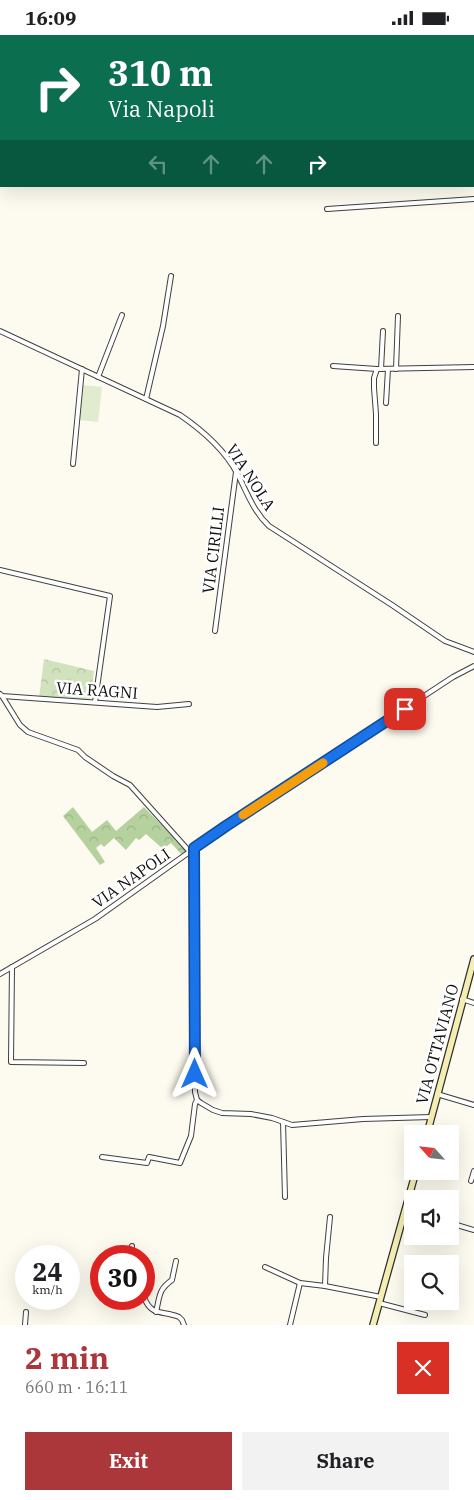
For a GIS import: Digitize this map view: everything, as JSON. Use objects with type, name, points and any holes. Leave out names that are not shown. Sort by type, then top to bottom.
[{"type":"main road","name":"VIA OTTAVIANO","points":[[429,1125],[474,960]]},
{"type":"main road","points":[[373,1325],[404,1216]]},
{"type":"street","points":[[327,209],[474,199]]},
{"type":"street","points":[[146,399],[163,327],[171,276]]},
{"type":"street","points":[[98,377],[122,315]]},
{"type":"street","points":[[396,369],[398,316]]},
{"type":"street","name":"VIA NOLA","points":[[0,331],[180,415],[217,446],[236,471],[255,511],[269,526],[445,641],[474,651]]},
{"type":"street","points":[[376,443],[374,378],[379,369],[383,331]]},
{"type":"street","points":[[333,366],[379,369],[474,367]]},
{"type":"street","points":[[73,464],[82,369]]},
{"type":"street","points":[[386,403],[388,369]]},
{"type":"street","name":"VIA CIRILLI","points":[[215,631],[236,471]]},
{"type":"street","points":[[0,570],[110,596],[95,702]]},
{"type":"street","name":"VIA NAPOLI","points":[[0,974],[95,919],[226,826],[454,677],[474,666]]},
{"type":"street","name":"VIA RAGNI","points":[[1,695],[157,707],[189,704]]},
{"type":"street","name":"VIA RAGNI","points":[[1,695],[20,725],[28,732],[78,750],[106,771],[130,785],[190,852]]},
{"type":"street","points":[[194,848],[195,1092],[197,1100],[206,1107],[222,1113],[251,1114],[272,1118],[292,1125],[363,1119],[431,1117]]},
{"type":"street","points":[[12,967],[11,1062],[84,1063]]},
{"type":"street","points":[[462,999],[474,1003]]},
{"type":"street","points":[[437,1094],[474,1105]]},
{"type":"street","points":[[102,1157],[148,1163],[149,1157],[180,1163],[191,1136],[194,1104],[197,1100]]},
{"type":"street","points":[[284,1122],[285,1197]]},
{"type":"street","points":[[471,1181],[474,1171]]},
{"type":"street","points":[[325,1286],[330,1217]]},
{"type":"street","points":[[459,1226],[474,1230]]},
{"type":"street","points":[[156,1312],[163,1286],[172,1280],[176,1261]]},
{"type":"street","points":[[265,1267],[300,1283],[325,1286],[380,1300],[425,1315]]},
{"type":"street","points":[[290,1325],[300,1283]]},
{"type":"street","points":[[153,1310],[179,1317],[184,1325]]},
{"type":"street","points":[[25,1325],[26,1312]]},
{"type":"green space","points":[[82,385],[102,387],[98,422],[79,420]]},
{"type":"green space","points":[[44,659],[94,671],[90,701],[39,698]]},
{"type":"green space","points":[[73,807],[92,832],[107,820],[116,831],[144,807],[187,851],[182,855],[171,843],[163,849],[146,834],[139,840],[136,838],[126,850],[114,838],[104,847],[101,844],[96,848],[105,862],[100,865],[63,816]]},
{"type":"slow traffic","points":[[243,815],[323,763]]},
{"type":"route","points":[[195,1074],[194,848],[405,709]]}]
